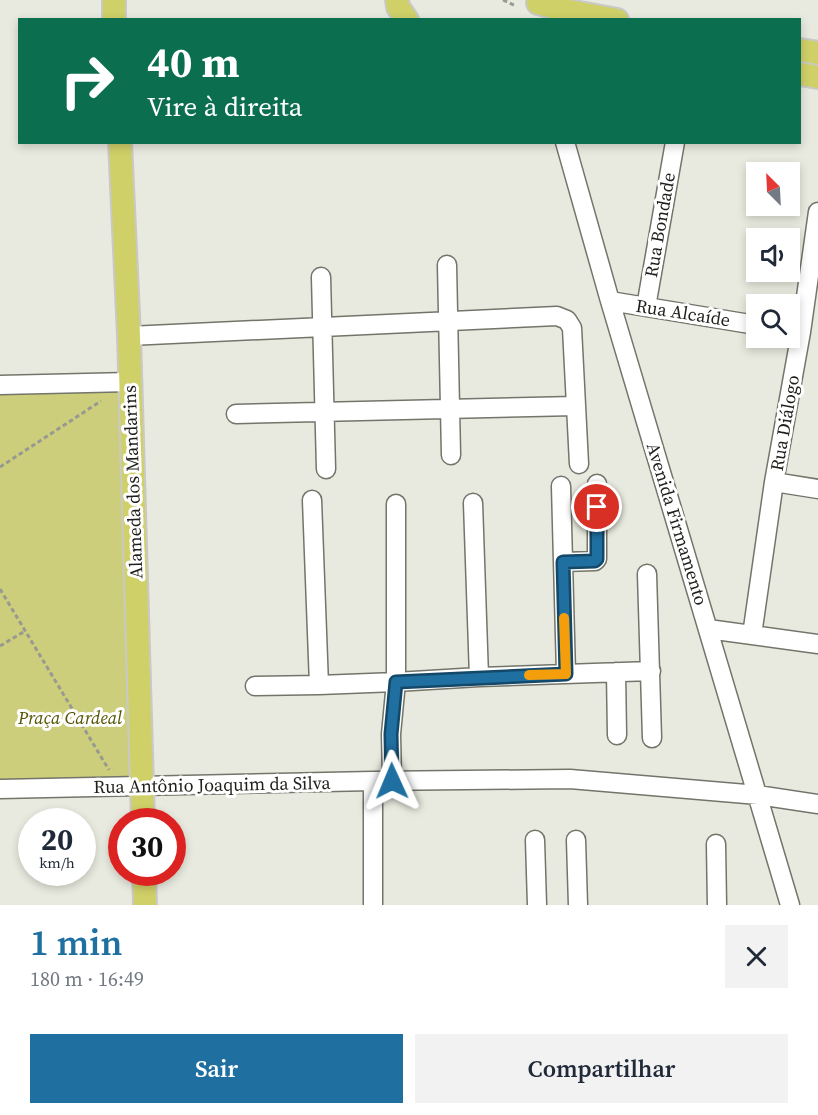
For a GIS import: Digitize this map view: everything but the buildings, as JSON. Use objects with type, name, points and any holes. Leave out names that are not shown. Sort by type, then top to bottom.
[{"type":"main road","points":[[530,7],[606,18]]},
{"type":"main road","points":[[801,50],[818,53]]},
{"type":"main road","points":[[801,74],[818,77]]},
{"type":"main road","name":"Alameda dos Mandarins","points":[[120,144],[129,336],[143,808]]},
{"type":"main road","points":[[144,886],[145,905]]},
{"type":"street","name":"Avenida Firmamento","points":[[566,144],[790,905]]},
{"type":"street","name":"Rua Bondade","points":[[646,307],[675,144]]},
{"type":"street","name":"Rua Diálogo","points":[[752,635],[774,482],[803,332],[818,212]]},
{"type":"street","points":[[447,265],[452,454]]},
{"type":"street","points":[[321,277],[326,469]]},
{"type":"street","name":"Rua Alcaíde","points":[[610,301],[746,323]]},
{"type":"street","points":[[129,336],[557,316],[567,320],[572,328],[579,464]]},
{"type":"street","points":[[0,385],[130,381]]},
{"type":"street","points":[[236,414],[575,406]]},
{"type":"street","points":[[774,482],[818,489]]},
{"type":"street","points":[[563,562],[595,561],[597,559],[597,484]]},
{"type":"street","points":[[561,486],[566,674]]},
{"type":"street","points":[[312,500],[319,685]]},
{"type":"street","points":[[473,503],[479,677]]},
{"type":"street","points":[[392,781],[391,734],[396,682],[396,504]]},
{"type":"street","points":[[647,574],[652,738]]},
{"type":"street","points":[[708,629],[818,644]]},
{"type":"street","points":[[255,686],[651,670]]},
{"type":"street","points":[[616,672],[617,735]]},
{"type":"street","name":"Rua Antônio Joaquim da Silva","points":[[0,789],[570,778],[758,795],[818,804]]},
{"type":"street","points":[[373,781],[373,905]]},
{"type":"street","points":[[535,840],[537,905]]},
{"type":"street","points":[[576,840],[578,905]]},
{"type":"street","points":[[716,844],[717,905]]},
{"type":"path","points":[[503,0],[530,7]]},
{"type":"path","points":[[0,467],[102,400]]},
{"type":"path","points":[[0,589],[119,787]]},
{"type":"path","points":[[0,646],[25,630]]},
{"type":"green space","name":"Praça Cardeal","points":[[130,382],[142,787],[0,789],[0,385]]},
{"type":"slow traffic","points":[[529,675],[566,674],[564,618]]},
{"type":"route","points":[[392,781],[391,734],[396,682],[566,674],[563,562],[595,561],[597,559],[597,507]]}]
